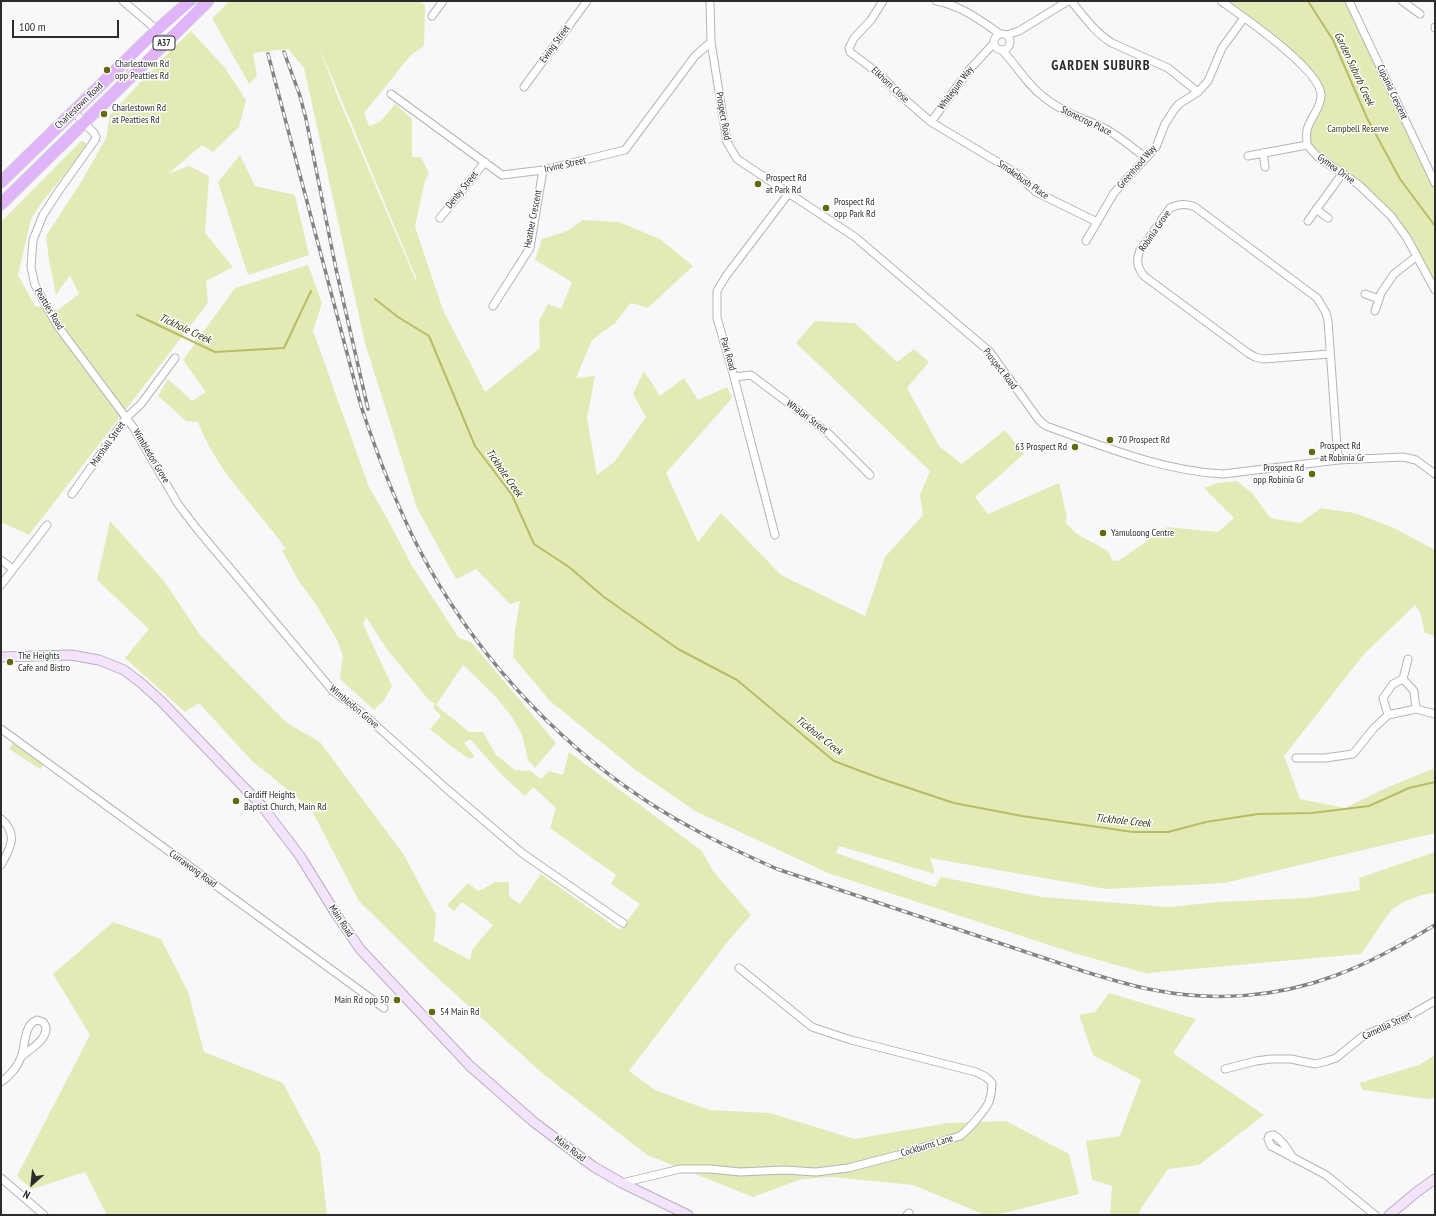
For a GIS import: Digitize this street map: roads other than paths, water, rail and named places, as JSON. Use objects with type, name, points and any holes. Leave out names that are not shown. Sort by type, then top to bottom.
[{"type":"highway","name":"Charlestown Road","points":[[1,182],[190,1]]},
{"type":"highway","name":"Charlestown Road","points":[[1,204],[206,2]]},
{"type":"main road","name":"Main Road","points":[[1,657],[70,655],[99,660],[124,670],[141,682],[262,806],[300,856],[360,949],[470,1066],[535,1123],[594,1167],[622,1183],[688,1215]]},
{"type":"main road","points":[[1389,1215],[1435,1179]]},
{"type":"street","points":[[123,1],[158,30]]},
{"type":"street","points":[[432,16],[443,1]]},
{"type":"street","name":"Ewing Street","points":[[524,87],[587,1]]},
{"type":"street","name":"Prospect Road","points":[[710,1],[711,42],[727,142],[738,159],[855,237],[990,352],[1039,420],[1046,426],[1126,455],[1205,473],[1223,474],[1338,460],[1395,457],[1416,460],[1435,474]]},
{"type":"street","name":"Elkhorn Close","points":[[883,1],[871,20],[854,38],[850,48],[853,55],[878,73],[901,96],[931,122]]},
{"type":"street","name":"Stonecrop Place","points":[[936,1],[965,10],[986,24],[1001,42],[1013,64],[1035,90],[1053,104],[1063,111],[1115,134],[1146,158]]},
{"type":"street","points":[[1070,1],[1096,32],[1104,38],[1168,68],[1198,92]]},
{"type":"street","name":"Whitegum Way","points":[[931,122],[970,69],[983,55],[1001,42],[1070,1]]},
{"type":"street","points":[[1220,1],[1278,43],[1300,62],[1315,79],[1321,95],[1319,104],[1307,130],[1307,145],[1248,156]]},
{"type":"street","name":"Cupania Crescent","points":[[1349,1],[1435,183]]},
{"type":"street","points":[[1402,1],[1420,14]]},
{"type":"street","name":"Charlestown Road","points":[[128,79],[134,66],[154,39],[158,30],[167,31],[185,14],[206,2]]},
{"type":"street","name":"Greenhood Way","points":[[1086,241],[1114,193],[1156,147],[1165,124],[1174,110],[1198,92],[1208,81],[1222,48],[1244,18]]},
{"type":"street","name":"Irvine Street","points":[[391,94],[502,175],[543,170],[625,150],[695,56],[711,42]]},
{"type":"street","name":"Peatties Road","points":[[74,112],[96,137],[44,215],[32,240],[31,267],[35,285],[57,325],[126,418]]},
{"type":"street","name":"Smokebush Place","points":[[931,122],[1012,170],[1036,192],[1097,222]]},
{"type":"street","name":"Gymea Drive","points":[[1307,145],[1317,156],[1359,185],[1391,216],[1407,238],[1435,290]]},
{"type":"street","points":[[1263,153],[1265,168]]},
{"type":"street","name":"Denby Street","points":[[440,218],[484,162]]},
{"type":"street","name":"Heather Crescent","points":[[493,306],[530,248],[543,170]]},
{"type":"street","points":[[1308,221],[1342,174]]},
{"type":"street","name":"Park Road","points":[[775,535],[718,318],[717,291],[726,276],[789,193]]},
{"type":"street","name":"Robinia Grove","points":[[1330,354],[1263,358],[1255,357],[1144,276],[1140,271],[1137,257],[1140,250],[1170,208],[1189,204],[1195,207],[1317,298],[1326,313],[1330,354],[1338,460]]},
{"type":"street","points":[[1316,209],[1328,218]]},
{"type":"street","points":[[1375,311],[1381,293],[1394,274],[1417,256]]},
{"type":"street","points":[[1365,294],[1379,299]]},
{"type":"street","name":"Marshall Street","points":[[72,494],[126,418],[141,404],[175,358]]},
{"type":"street","name":"Whalan Street","points":[[734,377],[751,376],[828,433],[870,475]]},
{"type":"street","name":"Wimbledon Grove","points":[[126,418],[133,427],[178,504],[333,691],[361,712],[448,790],[522,853],[623,923]]},
{"type":"street","points":[[1,585],[47,525]]},
{"type":"street","points":[[1,560],[13,569]]},
{"type":"street","points":[[1388,715],[1383,698],[1393,684],[1403,679],[1408,659]]},
{"type":"street","points":[[1403,679],[1414,691],[1416,710]]},
{"type":"street","points":[[1296,758],[1325,758],[1353,754],[1374,728],[1388,715],[1416,710],[1435,714]]},
{"type":"street","name":"Currawong Road","points":[[1,729],[384,1008]]},
{"type":"street","points":[[1,819],[9,828],[12,835],[12,844],[1,865]]},
{"type":"street","name":"Cockburns Lane","points":[[622,1183],[680,1169],[710,1169],[740,1172],[784,1170],[816,1172],[848,1168],[960,1136],[966,1131],[988,1103],[992,1091],[992,1083],[986,1077],[976,1072],[945,1063],[851,1040],[812,1027],[739,968]]},
{"type":"street","name":"Camellia Street","points":[[1226,1069],[1256,1061],[1271,1059],[1291,1059],[1315,1064],[1328,1061],[1336,1058],[1363,1036],[1405,1018],[1435,1000]]},
{"type":"street","points":[[1,1082],[11,1072],[22,1056],[36,1045],[45,1035],[47,1031],[43,1022],[37,1020],[31,1023],[24,1043],[22,1056]]},
{"type":"street","points":[[1293,1158],[1326,1175],[1375,1215]]},
{"type":"street","points":[[1,1178],[44,1215]]},
{"type":"waterway","name":"Garden Suburb Creek","points":[[1308,1],[1333,40],[1367,118],[1400,179],[1435,226]]},
{"type":"waterway","name":"Tickhole Creek","points":[[137,315],[215,352],[284,348],[311,291]]},
{"type":"waterway","name":"Tickhole Creek","points":[[375,299],[398,317],[429,336],[475,446],[512,495],[534,544],[569,567],[604,597],[678,649],[737,680],[834,761],[954,803],[1022,816],[1133,832],[1168,832],[1206,822],[1258,814],[1312,813],[1369,806],[1409,788],[1435,782]]},
{"type":"railway","points":[[284,52],[300,96],[306,119],[336,269],[368,409]]},
{"type":"railway","points":[[268,54],[361,406],[387,478],[418,547],[462,620],[488,655],[516,688],[546,719],[577,749],[610,775],[645,800],[677,820],[727,846],[777,869],[1086,972],[1154,990],[1177,994],[1223,996],[1268,993],[1291,989],[1334,976],[1360,965],[1435,925]]},
{"type":"place","name":"Charlestown Rd opp Peatties Rd","points":[[107,70]]},
{"type":"place","name":"Charlestown Rd at Peatties Rd","points":[[104,114]]},
{"type":"place","name":"Prospect Rd at Park Rd","points":[[758,184]]},
{"type":"place","name":"Prospect Rd opp Park Rd","points":[[826,208]]},
{"type":"place","name":"70 Prospect Rd","points":[[1110,440]]},
{"type":"place","name":"63 Prospect Rd","points":[[1075,447]]},
{"type":"place","name":"Prospect Rd at Robinia Gr","points":[[1312,452]]},
{"type":"place","name":"Prospect Rd opp Robinia Gr","points":[[1312,474]]},
{"type":"place","name":"Yamuloong Centre","points":[[1103,533]]},
{"type":"place","name":"The Heights Cafe and Bistro","points":[[10,662]]},
{"type":"place","name":"Cardiff Heights Baptist Church, Main Rd","points":[[236,801]]},
{"type":"place","name":"Main Rd opp 50","points":[[397,1000]]},
{"type":"place","name":"54 Main Rd","points":[[432,1012]]},
{"type":"district","name":"GARDEN SUBURB","points":[[1101,66]]},
{"type":"park label","name":"Campbell Reserve","points":[[1358,129]]}]
